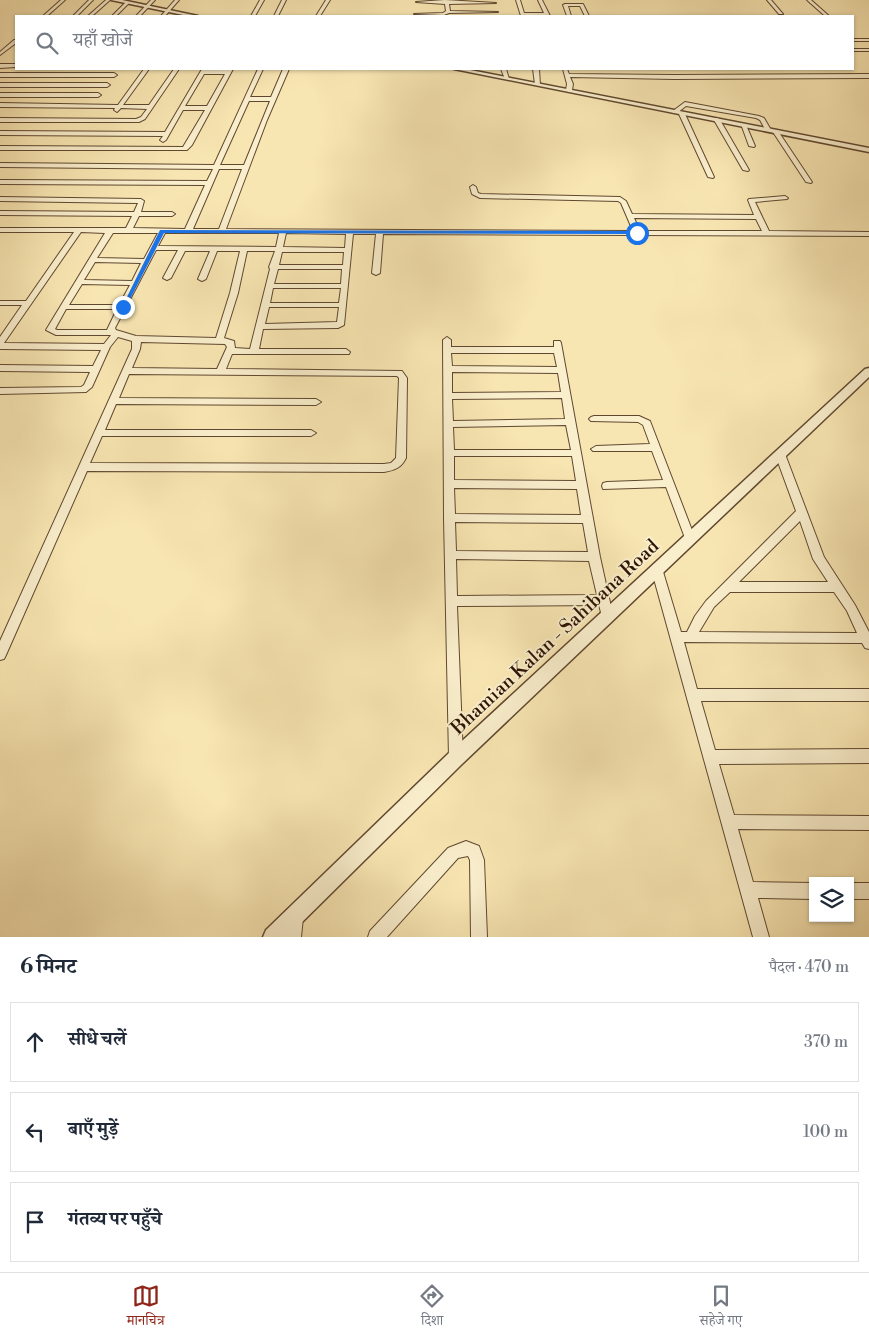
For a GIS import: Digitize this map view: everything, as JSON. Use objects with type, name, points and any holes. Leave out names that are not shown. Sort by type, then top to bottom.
[{"type":"street","points":[[46,15],[64,0]]},
{"type":"street","points":[[76,15],[92,0]]},
{"type":"street","points":[[91,15],[108,0]]},
{"type":"street","points":[[114,0],[183,15]]},
{"type":"street","points":[[139,15],[149,7],[153,0]]},
{"type":"street","points":[[164,15],[177,0]]},
{"type":"street","points":[[254,15],[262,0]]},
{"type":"street","points":[[276,15],[284,0]]},
{"type":"street","points":[[319,15],[328,0]]},
{"type":"street","points":[[518,0],[522,15],[547,15],[540,0]]},
{"type":"street","points":[[768,0],[781,13]]},
{"type":"street","points":[[809,0],[826,15]]},
{"type":"street","points":[[447,1],[448,10]]},
{"type":"street","points":[[416,8],[497,14],[494,1],[418,2]]},
{"type":"street","points":[[569,15],[565,5],[574,2],[582,6],[586,15]]},
{"type":"street","points":[[115,15],[127,3]]},
{"type":"street","points":[[85,6],[100,6]]},
{"type":"street","points":[[416,14],[444,14],[448,10]]},
{"type":"street","points":[[854,40],[869,40]]},
{"type":"street","points":[[0,54],[15,41]]},
{"type":"street","points":[[854,50],[869,50]]},
{"type":"street","points":[[0,66],[15,66]]},
{"type":"street","points":[[0,75],[8,66]]},
{"type":"street","points":[[78,120],[118,70]]},
{"type":"street","points":[[109,121],[145,70]]},
{"type":"street","points":[[0,120],[109,121],[141,119],[175,70]]},
{"type":"street","points":[[0,148],[181,150],[188,148],[229,70],[203,70],[157,149]]},
{"type":"street","points":[[188,231],[260,70]]},
{"type":"street","points":[[222,231],[286,70]]},
{"type":"street","points":[[463,70],[869,150]]},
{"type":"street","points":[[504,70],[507,78]]},
{"type":"street","points":[[536,70],[538,84]]},
{"type":"street","points":[[565,70],[570,84],[569,90]]},
{"type":"street","points":[[0,75],[114,75]]},
{"type":"street","points":[[567,76],[674,78],[869,76]]},
{"type":"street","points":[[0,85],[107,85]]},
{"type":"street","points":[[0,95],[98,95]]},
{"type":"street","points":[[246,99],[274,99]]},
{"type":"street","points":[[678,113],[685,104],[757,117],[762,119],[768,130]]},
{"type":"street","points":[[0,105],[151,107]]},
{"type":"street","points":[[182,108],[209,108]]},
{"type":"street","points":[[678,113],[711,177]]},
{"type":"street","points":[[717,120],[746,170]]},
{"type":"street","points":[[743,125],[752,146]]},
{"type":"street","points":[[776,132],[809,182]]},
{"type":"street","points":[[0,133],[166,134]]},
{"type":"street","points":[[20,148],[32,134]]},
{"type":"street","points":[[0,165],[247,166]]},
{"type":"street","points":[[0,182],[209,183]]},
{"type":"street","points":[[473,187],[475,194],[480,196],[616,198],[624,202],[637,233]]},
{"type":"street","points":[[766,234],[751,200],[785,198]]},
{"type":"street","points":[[0,199],[136,200],[142,202],[128,231]]},
{"type":"street","points":[[0,214],[172,214]]},
{"type":"street","points":[[630,216],[757,217]]},
{"type":"street","points":[[0,230],[869,234]]},
{"type":"street","points":[[0,344],[79,230]]},
{"type":"street","points":[[110,231],[51,327],[52,332],[114,333],[135,339],[220,341],[231,343],[230,351],[220,372]]},
{"type":"street","points":[[114,333],[111,328],[162,231]]},
{"type":"street","points":[[260,327],[334,327],[341,323],[350,231]]},
{"type":"street","points":[[254,351],[283,232]]},
{"type":"street","points":[[376,273],[380,232]]},
{"type":"street","points":[[153,248],[348,250]]},
{"type":"street","points":[[167,278],[183,248]]},
{"type":"street","points":[[202,279],[215,248]]},
{"type":"street","points":[[220,341],[244,248]]},
{"type":"street","points":[[92,260],[147,261]]},
{"type":"street","points":[[274,267],[347,267]]},
{"type":"street","points":[[79,282],[135,283]]},
{"type":"street","points":[[269,286],[344,286]]},
{"type":"street","points":[[0,303],[29,303]]},
{"type":"street","points":[[264,305],[342,305]]},
{"type":"street","points":[[64,306],[123,307]]},
{"type":"street","points":[[0,392],[83,390],[88,387],[114,333]]},
{"type":"street","points":[[0,655],[136,349],[137,343],[135,339]]},
{"type":"street","points":[[0,344],[106,347]]},
{"type":"street","points":[[456,758],[449,518],[447,345],[558,346],[594,557],[607,616]]},
{"type":"street","points":[[230,351],[346,352]]},
{"type":"street","points":[[0,368],[96,369]]},
{"type":"street","points":[[447,369],[562,370]]},
{"type":"street","points":[[84,467],[384,468],[394,467],[401,458],[403,378],[399,374],[126,371]]},
{"type":"street","name":"Bhamian Kalan - Sahibana Road","points":[[273,937],[456,758],[869,371]]},
{"type":"street","points":[[448,396],[566,396]]},
{"type":"street","points":[[113,401],[316,402]]},
{"type":"street","points":[[594,419],[644,420],[647,423],[690,538]]},
{"type":"street","points":[[448,424],[571,422]]},
{"type":"street","points":[[99,433],[310,433]]},
{"type":"street","points":[[596,449],[656,447]]},
{"type":"street","points":[[448,452],[576,453]]},
{"type":"street","points":[[780,454],[819,559],[868,641]]},
{"type":"street","points":[[607,486],[669,483]]},
{"type":"street","points":[[449,484],[582,485]]},
{"type":"street","points":[[684,637],[710,604],[802,512]]},
{"type":"street","points":[[449,518],[587,518]]},
{"type":"street","points":[[450,555],[594,557]]},
{"type":"street","points":[[657,568],[684,637],[694,695],[761,937]]},
{"type":"street","points":[[727,587],[837,587]]},
{"type":"street","points":[[451,601],[603,600]]},
{"type":"street","points":[[684,637],[868,641]]},
{"type":"street","points":[[694,695],[869,695]]},
{"type":"street","points":[[711,757],[869,756]]},
{"type":"street","points":[[729,822],[869,823]]},
{"type":"street","points":[[376,937],[453,852],[461,848],[469,848],[474,852],[477,860],[479,937]]},
{"type":"street","points":[[748,890],[809,891]]},
{"type":"street","points":[[854,891],[869,892]]},
{"type":"street","points":[[293,937],[296,915]]},
{"type":"route","points":[[123,307],[162,231],[637,233]]}]
